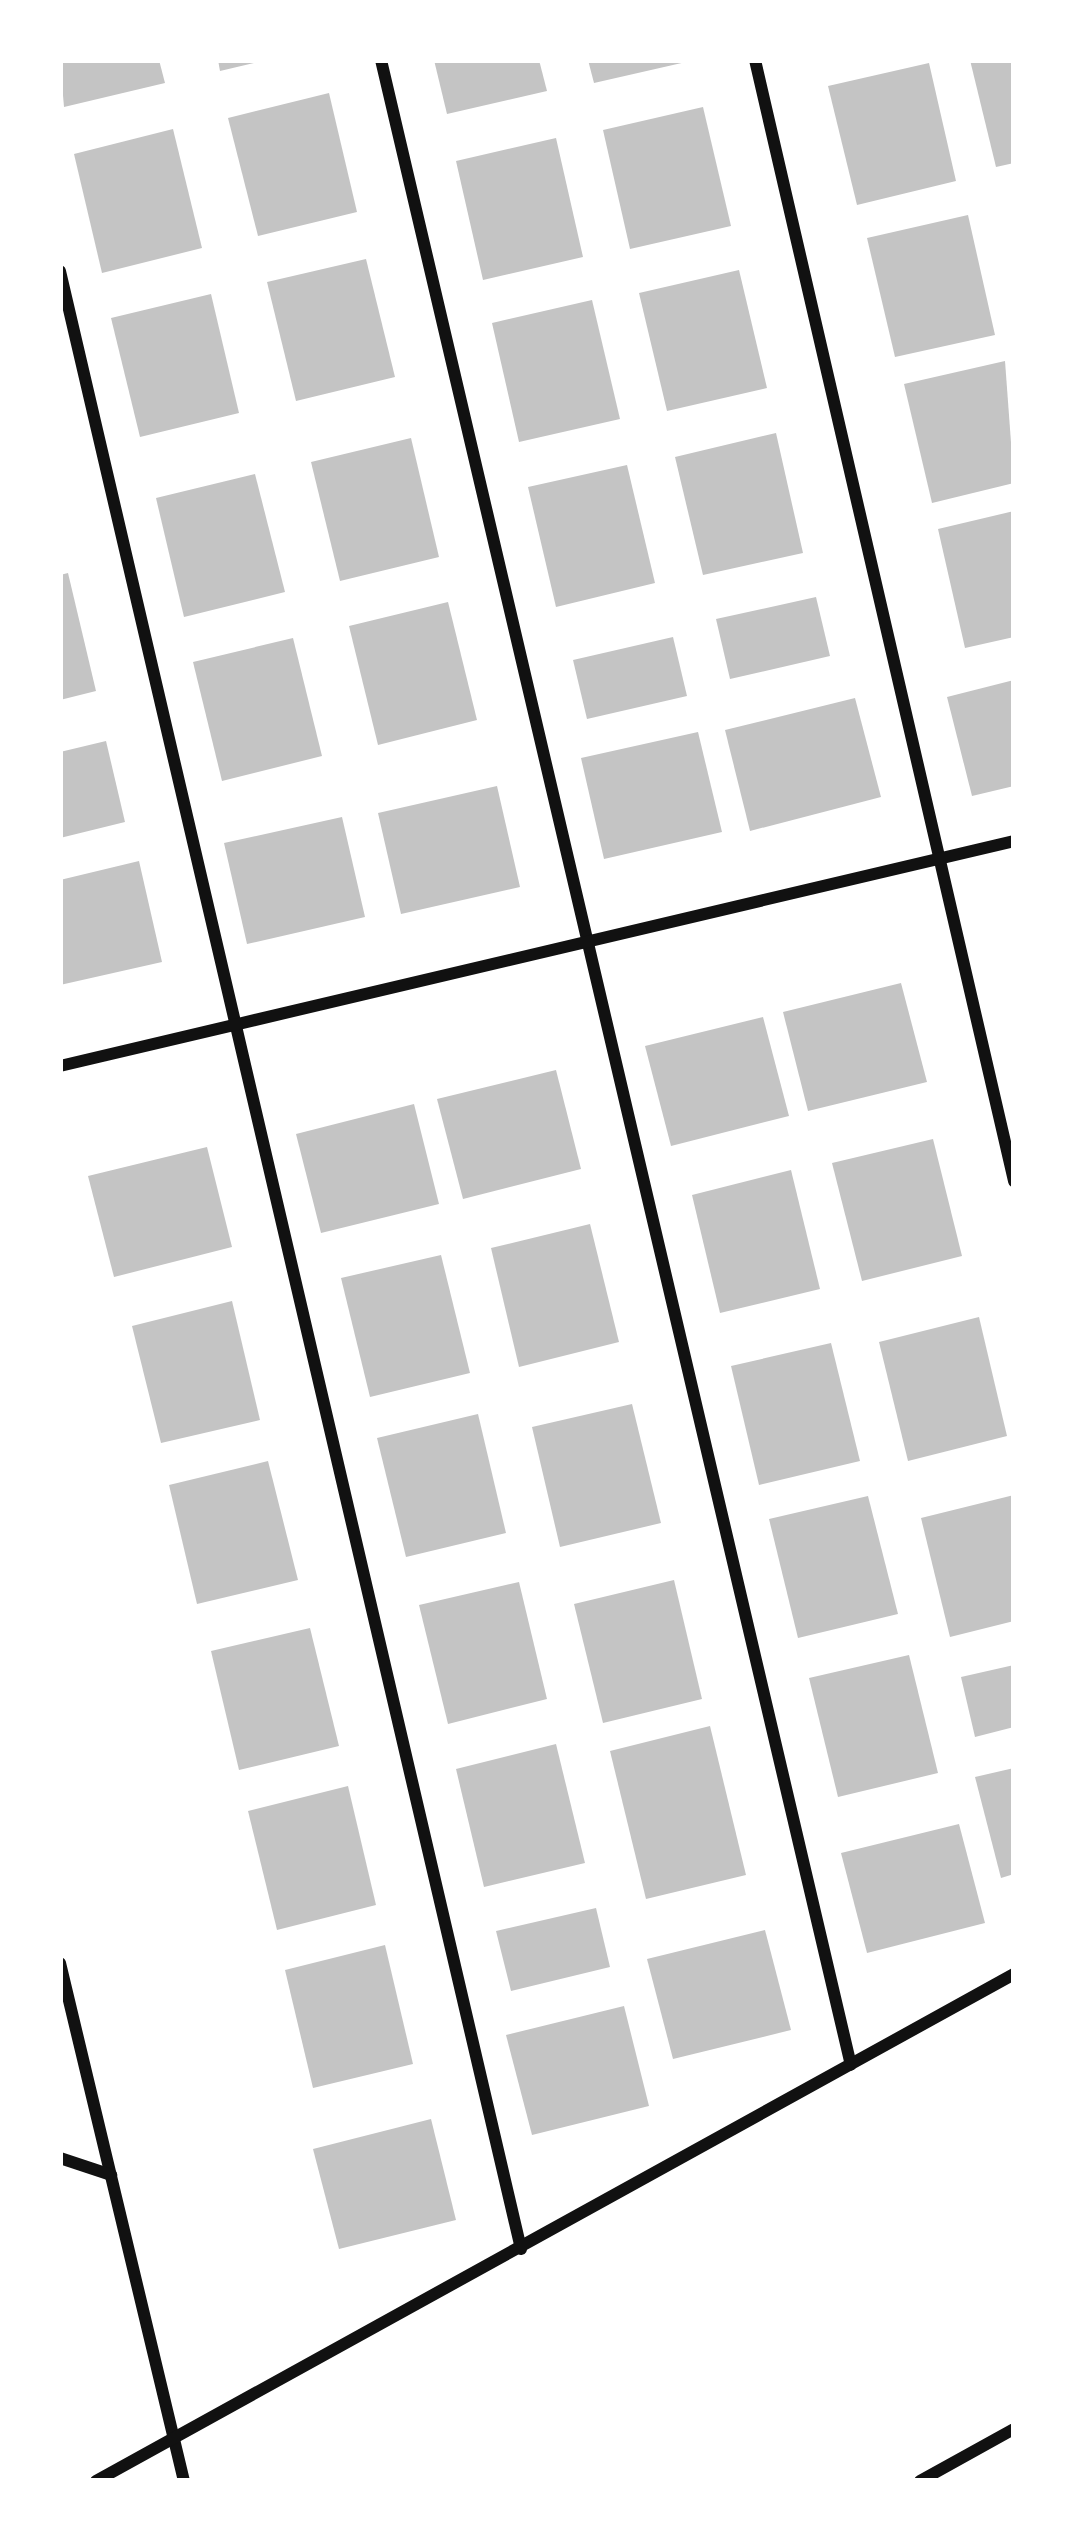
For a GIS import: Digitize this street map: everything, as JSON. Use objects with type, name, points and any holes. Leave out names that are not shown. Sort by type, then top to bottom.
[{"type":"street","points":[[381,60],[851,2065]]},
{"type":"street","points":[[755,60],[1014,1181]]},
{"type":"street","points":[[60,271],[521,2249]]},
{"type":"street","points":[[60,1066],[1014,841]]},
{"type":"street","points":[[60,1963],[184,2481]]},
{"type":"street","points":[[96,2481],[176,2444],[1014,1974]]},
{"type":"street","points":[[60,2158],[111,2175]]},
{"type":"street","points":[[920,2481],[1014,2429]]},
{"type":"building","points":[[60,60],[159,60],[165,83],[64,107]]},
{"type":"building","points":[[218,60],[257,60],[258,62],[220,71]]},
{"type":"building","points":[[434,60],[539,60],[547,91],[447,114]]},
{"type":"building","points":[[588,60],[686,60],[686,62],[594,83]]},
{"type":"building","points":[[970,60],[1014,60],[1014,163],[996,167]]},
{"type":"building","points":[[929,63],[956,181],[857,205],[828,86]]},
{"type":"building","points":[[329,93],[357,212],[258,236],[228,118]]},
{"type":"building","points":[[703,107],[731,226],[630,249],[603,130]]},
{"type":"building","points":[[173,129],[202,248],[102,273],[74,154]]},
{"type":"building","points":[[556,138],[583,257],[483,280],[456,161]]},
{"type":"building","points":[[968,215],[995,335],[895,357],[867,238]]},
{"type":"building","points":[[366,259],[395,377],[296,401],[267,282]]},
{"type":"building","points":[[739,270],[767,388],[667,411],[639,293]]},
{"type":"building","points":[[211,294],[239,413],[140,437],[111,318]]},
{"type":"building","points":[[592,300],[620,419],[519,442],[492,323]]},
{"type":"building","points":[[1005,361],[1014,483],[932,503],[904,384]]},
{"type":"building","points":[[776,433],[803,553],[703,575],[675,457]]},
{"type":"building","points":[[411,438],[439,557],[340,581],[311,462]]},
{"type":"building","points":[[627,465],[655,583],[556,607],[528,487]]},
{"type":"building","points":[[255,474],[285,592],[184,617],[156,498]]},
{"type":"building","points":[[1014,511],[1014,637],[965,648],[938,529]]},
{"type":"building","points":[[68,573],[96,691],[60,700],[60,575]]},
{"type":"building","points":[[816,597],[830,656],[730,679],[716,619]]},
{"type":"building","points":[[448,602],[477,720],[378,745],[349,626]]},
{"type":"building","points":[[673,637],[687,696],[587,719],[573,660]]},
{"type":"building","points":[[293,638],[322,756],[222,781],[193,662]]},
{"type":"building","points":[[1014,680],[1014,786],[972,796],[947,697]]},
{"type":"building","points":[[855,698],[881,797],[750,831],[725,730]]},
{"type":"building","points":[[698,732],[722,832],[604,859],[581,758]]},
{"type":"building","points":[[106,741],[125,822],[60,838],[60,752]]},
{"type":"building","points":[[497,786],[520,887],[401,914],[378,813]]},
{"type":"building","points":[[342,817],[365,917],[247,944],[224,843]]},
{"type":"building","points":[[139,861],[162,962],[60,985],[60,880]]},
{"type":"building","points":[[901,983],[927,1082],[808,1111],[783,1012]]},
{"type":"building","points":[[763,1017],[789,1116],[671,1146],[645,1046]]},
{"type":"building","points":[[556,1070],[581,1169],[463,1199],[437,1099]]},
{"type":"building","points":[[414,1104],[439,1204],[321,1233],[296,1134]]},
{"type":"building","points":[[933,1139],[962,1256],[862,1281],[832,1163]]},
{"type":"building","points":[[207,1147],[232,1247],[114,1277],[88,1176]]},
{"type":"building","points":[[791,1170],[820,1289],[720,1313],[692,1195]]},
{"type":"building","points":[[590,1224],[619,1342],[519,1367],[491,1248]]},
{"type":"building","points":[[441,1255],[470,1373],[370,1397],[341,1278]]},
{"type":"building","points":[[232,1301],[260,1420],[161,1443],[132,1326]]},
{"type":"building","points":[[979,1317],[1007,1436],[908,1461],[879,1342]]},
{"type":"building","points":[[831,1343],[860,1461],[759,1485],[731,1366]]},
{"type":"building","points":[[632,1404],[661,1523],[560,1547],[532,1427]]},
{"type":"building","points":[[478,1414],[506,1533],[406,1557],[377,1438]]},
{"type":"building","points":[[268,1461],[298,1580],[197,1604],[169,1485]]},
{"type":"building","points":[[1014,1495],[1014,1621],[950,1637],[921,1518]]},
{"type":"building","points":[[868,1496],[898,1614],[798,1638],[769,1519]]},
{"type":"building","points":[[674,1580],[702,1699],[603,1723],[574,1604]]},
{"type":"building","points":[[519,1582],[547,1699],[448,1724],[419,1605]]},
{"type":"building","points":[[310,1628],[339,1746],[239,1770],[211,1651]]},
{"type":"building","points":[[909,1655],[938,1773],[838,1797],[809,1678]]},
{"type":"building","points":[[1014,1665],[1014,1727],[975,1737],[961,1677]]},
{"type":"building","points":[[710,1726],[746,1875],[646,1899],[610,1751]]},
{"type":"building","points":[[556,1744],[585,1863],[484,1887],[456,1769]]},
{"type":"building","points":[[1014,1768],[1014,1874],[1001,1878],[975,1777]]},
{"type":"building","points":[[348,1786],[376,1905],[277,1930],[248,1811]]},
{"type":"building","points":[[959,1824],[985,1923],[867,1953],[841,1853]]},
{"type":"building","points":[[596,1908],[610,1967],[511,1991],[496,1931]]},
{"type":"building","points":[[765,1930],[791,2030],[673,2059],[647,1959]]},
{"type":"building","points":[[385,1945],[413,2064],[313,2088],[285,1970]]},
{"type":"building","points":[[624,2006],[649,2106],[532,2135],[506,2035]]},
{"type":"building","points":[[431,2119],[456,2220],[339,2249],[313,2149]]}]
